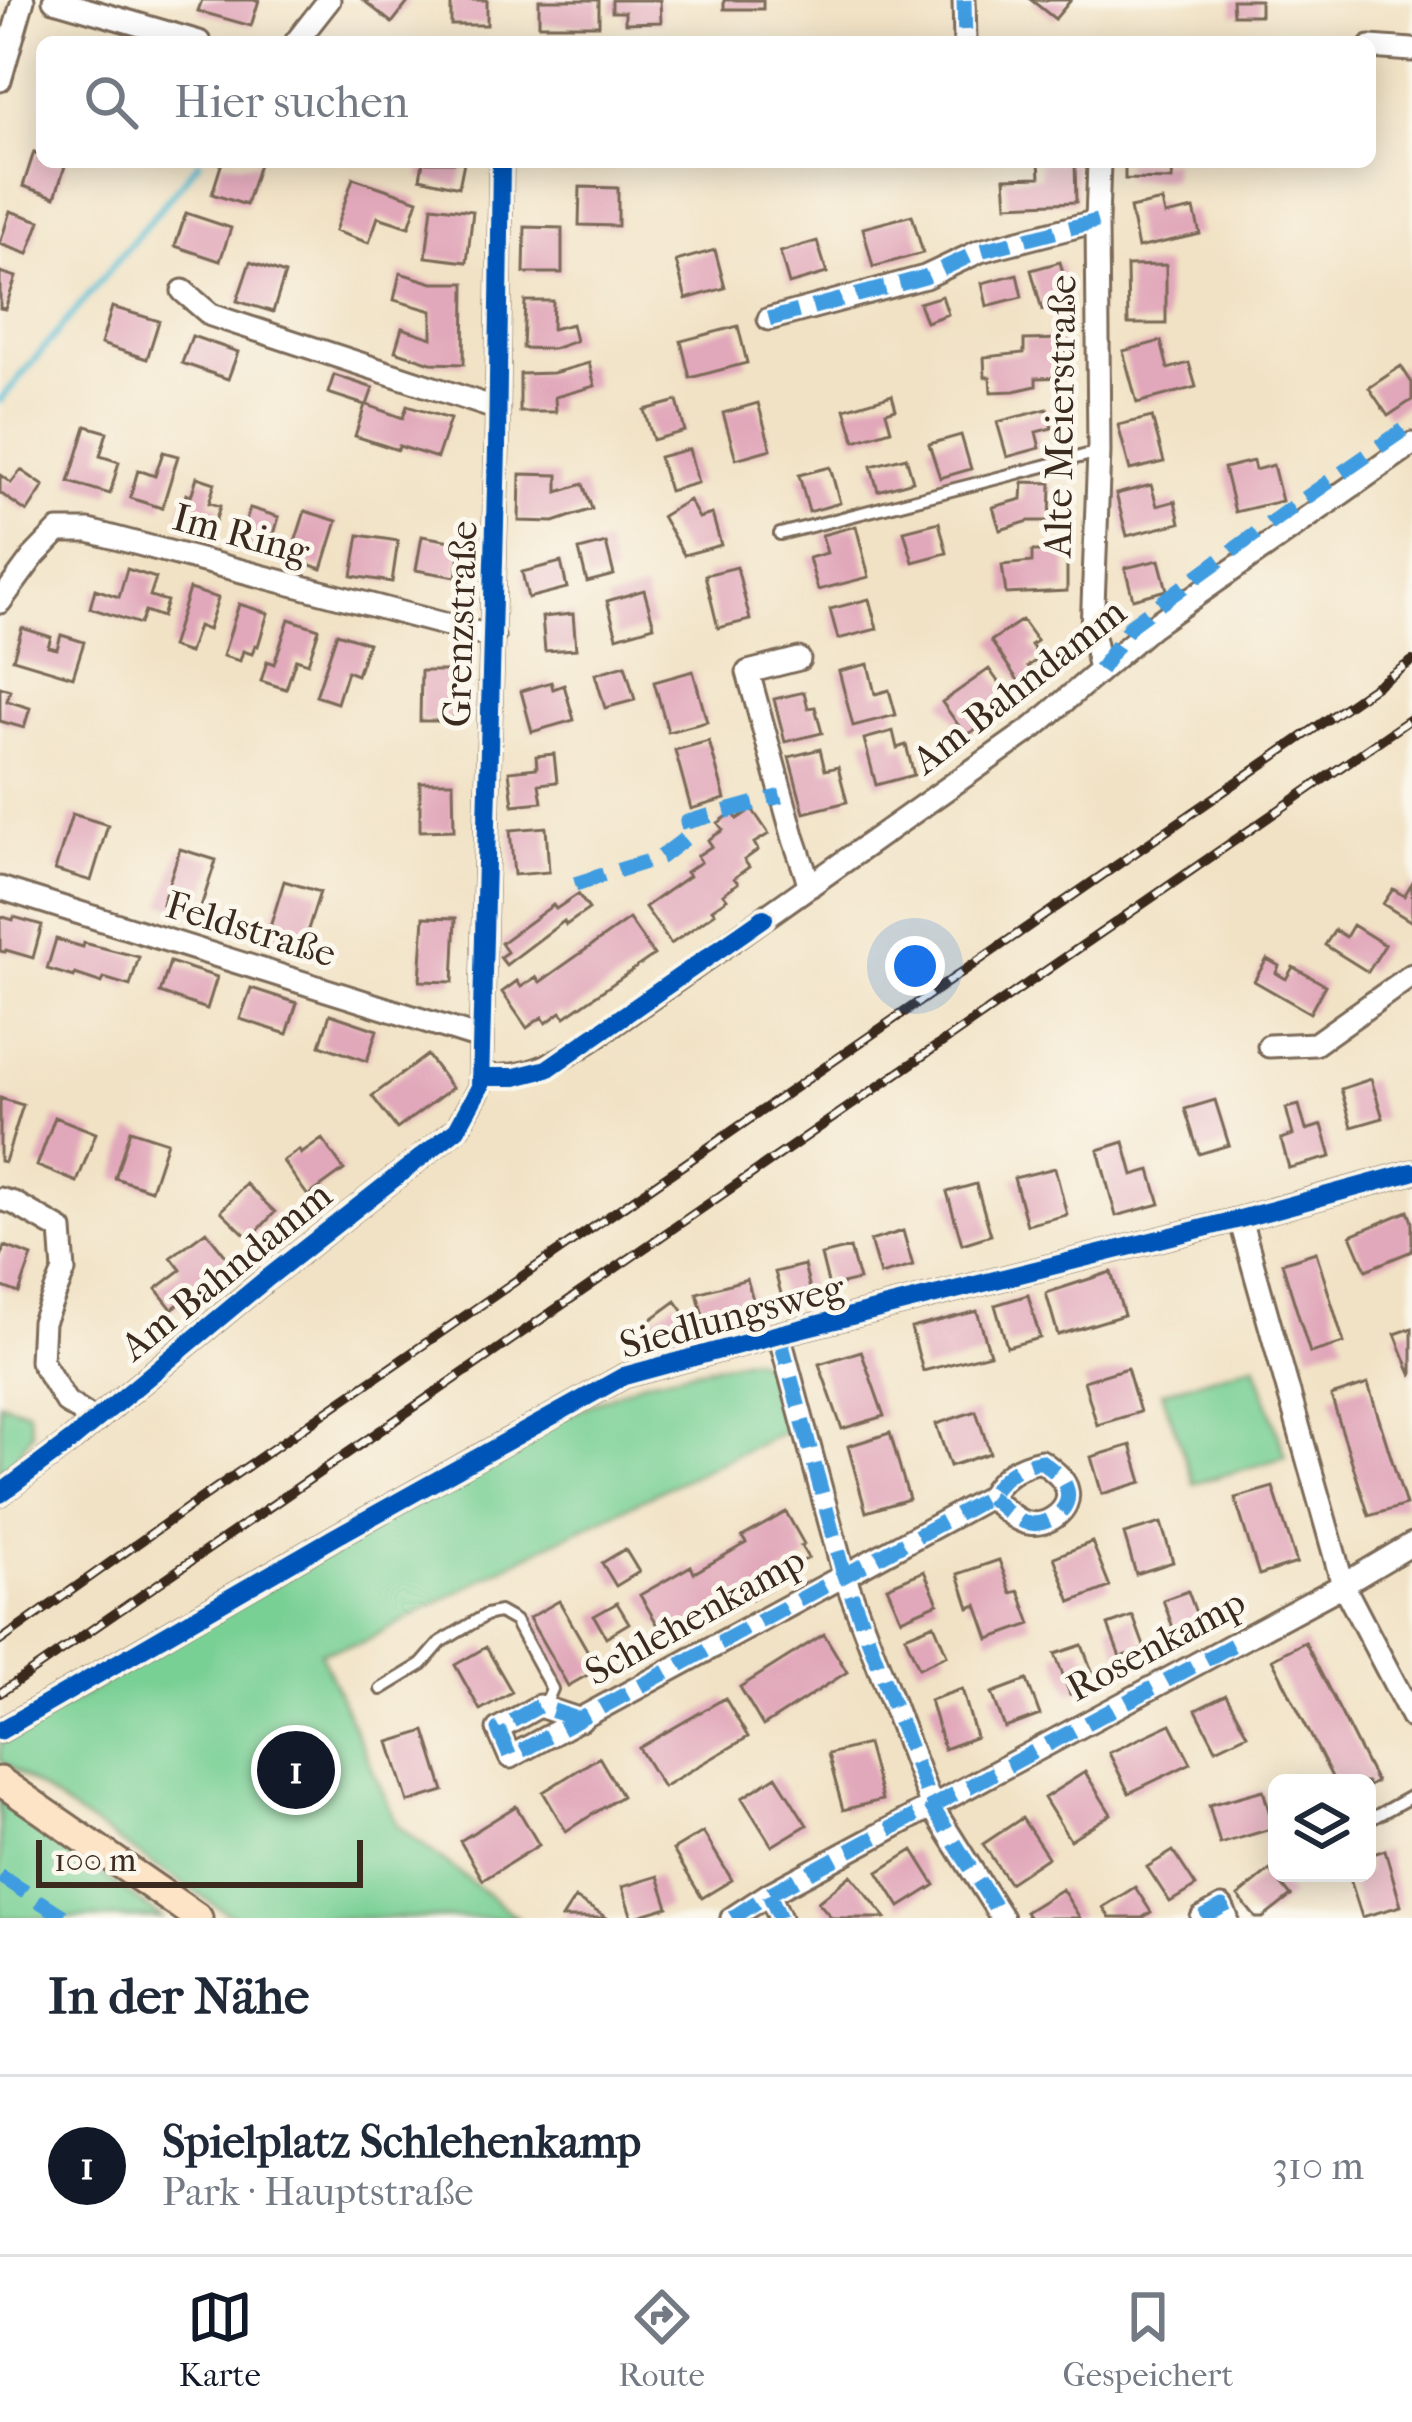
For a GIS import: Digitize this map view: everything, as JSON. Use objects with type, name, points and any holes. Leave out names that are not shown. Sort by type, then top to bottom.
[{"type":"main road","points":[[0,1780],[198,1918]]},
{"type":"street","points":[[0,80],[23,0]]},
{"type":"street","points":[[54,0],[179,36]]},
{"type":"street","points":[[301,36],[329,0]]},
{"type":"street","points":[[964,0],[965,36]]},
{"type":"street","points":[[1376,47],[1412,50]]},
{"type":"street","name":"Grenzstraße","points":[[480,1082],[500,168]]},
{"type":"street","name":"Alte Meierstraße","points":[[1099,168],[1099,452],[1092,631],[1100,670]]},
{"type":"street","points":[[770,320],[925,277],[980,251],[1097,221]]},
{"type":"street","points":[[183,291],[211,315],[498,409]]},
{"type":"street","name":"Am Bahndamm","points":[[0,1494],[457,1129],[480,1082],[547,1069],[1034,727],[1151,627],[1412,444]]},
{"type":"street","name":"Im Ring","points":[[0,602],[58,531],[89,531],[493,638]]},
{"type":"street","points":[[799,659],[748,672],[810,886]]},
{"type":"street","name":"Feldstraße","points":[[0,888],[480,1039]]},
{"type":"street","points":[[1269,1046],[1315,1043],[1412,975]]},
{"type":"street","name":"Siedlungsweg","points":[[0,1731],[624,1376],[1412,1172]]},
{"type":"street","points":[[0,1199],[61,1230],[64,1271],[43,1322],[41,1361],[66,1402],[94,1420]]},
{"type":"street","points":[[1240,1220],[1343,1585],[1412,1717]]},
{"type":"street","name":"Schlehenkamp","points":[[779,1334],[844,1575],[932,1807],[1002,1918]]},
{"type":"street","name":"Schlehenkamp","points":[[581,1720],[538,1706],[498,1729],[510,1757],[581,1720],[989,1497]]},
{"type":"street","name":"Rosenkamp","points":[[932,1807],[1412,1544]]},
{"type":"street","points":[[732,1918],[932,1807]]},
{"type":"street","points":[[769,1894],[780,1918]]},
{"type":"street","points":[[1202,1918],[1222,1907],[1227,1918]]},
{"type":"lane","points":[[780,534],[1099,452]]},
{"type":"lane","points":[[381,1689],[422,1664],[441,1642],[499,1612],[515,1621],[552,1689],[538,1706]]},
{"type":"lane","points":[[1376,1816],[1412,1796]]},
{"type":"green space","points":[[752,1358],[782,1372],[792,1428],[541,1548],[361,1643],[320,1652],[398,1826],[518,1918],[235,1918],[0,1760],[0,1744],[559,1419],[644,1381]]},
{"type":"green space","points":[[1255,1364],[1286,1457],[1194,1484],[1162,1392]]},
{"type":"green space","points":[[0,1402],[28,1411],[32,1432],[14,1461],[0,1472]]},
{"type":"green space","points":[[0,1799],[162,1918],[0,1918]]},
{"type":"building","points":[[202,0],[259,0],[251,26],[198,11]]},
{"type":"building","points":[[363,0],[410,0],[392,23]]},
{"type":"building","points":[[451,0],[487,0],[487,25],[451,25]]},
{"type":"building","points":[[539,0],[599,0],[599,25],[539,25]]},
{"type":"building","points":[[612,0],[660,0],[661,22],[625,23],[625,12],[612,12]]},
{"type":"building","points":[[724,0],[763,0],[763,9],[724,9]]},
{"type":"building","points":[[1031,0],[1071,0],[1055,19]]},
{"type":"building","points":[[1232,0],[1260,0],[1260,15],[1233,15]]},
{"type":"building","points":[[34,152],[36,168],[64,168],[55,197],[23,186]]},
{"type":"building","points":[[220,168],[258,168],[246,205],[212,194]]},
{"type":"building","points":[[422,168],[463,168],[459,187],[420,178]]},
{"type":"building","points":[[1039,168],[1075,168],[1076,202],[1007,205],[1005,178],[1040,177]]},
{"type":"building","points":[[1125,168],[1173,168],[1172,180],[1125,179]]},
{"type":"building","points":[[353,178],[418,200],[409,227],[378,217],[369,243],[335,231]]},
{"type":"building","points":[[580,187],[618,188],[618,226],[579,225]]},
{"type":"building","points":[[1162,201],[1165,215],[1194,209],[1200,234],[1138,248],[1130,208]]},
{"type":"building","points":[[432,206],[473,211],[467,262],[426,257]]},
{"type":"building","points":[[10,211],[40,221],[28,254],[0,244]]},
{"type":"building","points":[[186,213],[231,228],[220,261],[175,246]]},
{"type":"building","points":[[912,215],[923,253],[873,267],[863,228]]},
{"type":"building","points":[[525,227],[562,228],[562,273],[524,273]]},
{"type":"building","points":[[817,241],[827,273],[789,284],[780,252]]},
{"type":"building","points":[[715,250],[725,288],[686,299],[676,261]]},
{"type":"building","points":[[250,262],[285,274],[273,312],[237,301]]},
{"type":"building","points":[[1060,262],[1071,302],[1042,310],[1031,270]]},
{"type":"building","points":[[1166,265],[1166,324],[1128,324],[1127,266]]},
{"type":"building","points":[[0,272],[16,277],[5,309],[0,308]]},
{"type":"building","points":[[400,273],[433,283],[465,283],[464,364],[431,363],[395,351],[402,328],[432,338],[432,311],[394,300]]},
{"type":"building","points":[[1017,274],[1022,297],[987,306],[982,283]]},
{"type":"building","points":[[942,296],[948,314],[926,322],[919,303]]},
{"type":"building","points":[[525,301],[553,301],[552,329],[572,324],[576,341],[553,349],[523,348]]},
{"type":"building","points":[[112,307],[159,321],[147,359],[101,344]]},
{"type":"building","points":[[738,326],[747,363],[690,378],[681,341]]},
{"type":"building","points":[[192,336],[238,352],[228,379],[182,363]]},
{"type":"building","points":[[1066,339],[1068,377],[1036,378],[1036,386],[991,392],[984,357],[1024,353],[1024,340]]},
{"type":"building","points":[[1161,341],[1168,369],[1189,363],[1196,387],[1137,403],[1123,351]]},
{"type":"building","points":[[589,363],[595,386],[555,397],[556,412],[520,412],[520,374],[553,373]]},
{"type":"building","points":[[1401,366],[1412,383],[1412,400],[1388,416],[1369,388]]},
{"type":"building","points":[[334,375],[373,388],[367,405],[403,418],[407,406],[450,419],[437,458],[355,436],[365,405],[328,393]]},
{"type":"building","points":[[892,395],[896,409],[886,412],[891,430],[855,441],[845,409]]},
{"type":"building","points":[[677,401],[685,431],[653,440],[644,410]]},
{"type":"building","points":[[758,403],[771,449],[736,459],[723,413]]},
{"type":"building","points":[[1047,409],[1052,428],[1036,432],[1040,448],[1007,457],[997,422]]},
{"type":"building","points":[[1152,417],[1164,462],[1130,470],[1118,425]]},
{"type":"building","points":[[86,426],[107,432],[100,456],[119,462],[110,494],[69,482]]},
{"type":"building","points":[[961,435],[971,469],[940,478],[929,444]]},
{"type":"building","points":[[689,449],[698,483],[669,491],[659,457]]},
{"type":"building","points":[[163,452],[178,456],[162,508],[130,498],[138,470],[155,476]]},
{"type":"building","points":[[906,457],[913,481],[878,491],[871,466]]},
{"type":"building","points":[[1253,461],[1255,470],[1273,465],[1282,501],[1235,512],[1224,468]]},
{"type":"building","points":[[830,467],[840,503],[809,512],[799,475]]},
{"type":"building","points":[[21,470],[44,486],[27,512],[0,493],[0,475],[11,483]]},
{"type":"building","points":[[520,474],[558,475],[558,492],[583,484],[592,509],[554,522],[519,521]]},
{"type":"building","points":[[197,477],[215,483],[209,503],[220,506],[211,535],[177,524]]},
{"type":"building","points":[[1023,482],[1051,483],[1050,521],[1029,521],[1000,530],[993,507],[1022,499]]},
{"type":"building","points":[[1151,485],[1157,506],[1175,501],[1180,523],[1127,536],[1116,494]]},
{"type":"building","points":[[689,500],[699,518],[712,514],[721,545],[684,555],[662,516]]},
{"type":"building","points":[[250,508],[279,517],[269,552],[239,543]]},
{"type":"building","points":[[305,511],[337,521],[322,569],[290,558]]},
{"type":"building","points":[[939,522],[947,553],[913,562],[904,531]]},
{"type":"building","points":[[856,526],[869,577],[818,590],[809,558],[827,553],[822,535]]},
{"type":"building","points":[[359,535],[398,541],[392,582],[352,576]]},
{"type":"building","points":[[422,536],[462,543],[456,577],[416,570]]},
{"type":"building","points":[[606,543],[614,575],[587,582],[579,550]]},
{"type":"building","points":[[1032,551],[1067,551],[1067,591],[1006,594],[1002,565],[1032,562]]},
{"type":"building","points":[[1159,560],[1167,590],[1133,599],[1125,568]]},
{"type":"building","points":[[561,562],[567,588],[528,598],[522,572]]},
{"type":"building","points":[[737,567],[750,620],[718,628],[705,575]]},
{"type":"building","points":[[127,569],[156,578],[150,596],[167,601],[162,617],[145,611],[140,624],[90,608],[95,589],[119,597]]},
{"type":"building","points":[[189,589],[218,598],[208,630],[198,626],[189,653],[171,647]]},
{"type":"building","points":[[644,590],[654,626],[617,637],[607,601]]},
{"type":"building","points":[[869,599],[877,629],[838,639],[830,609]]},
{"type":"building","points":[[239,604],[268,613],[258,646],[252,654],[243,651],[240,661],[223,656]]},
{"type":"building","points":[[573,614],[576,649],[545,651],[542,617]]},
{"type":"building","points":[[289,619],[319,629],[308,663],[296,659],[286,689],[261,681],[267,661],[274,664]]},
{"type":"building","points":[[1022,620],[1037,641],[1031,645],[1040,658],[1028,666],[1042,686],[1028,695],[991,641]]},
{"type":"building","points":[[22,628],[51,637],[48,647],[57,649],[61,635],[84,642],[73,677],[13,659]]},
{"type":"building","points":[[337,633],[368,643],[357,675],[347,671],[337,703],[316,696]]},
{"type":"building","points":[[868,664],[875,694],[889,690],[896,715],[853,726],[839,671]]},
{"type":"building","points":[[625,665],[635,700],[605,708],[595,674]]},
{"type":"building","points":[[989,669],[1013,703],[966,736],[942,702]]},
{"type":"building","points":[[421,671],[455,671],[454,721],[420,721]]},
{"type":"building","points":[[693,671],[707,722],[668,732],[654,682]]},
{"type":"building","points":[[551,682],[553,689],[564,685],[574,720],[532,732],[521,691]]},
{"type":"building","points":[[0,687],[10,690],[7,701],[30,708],[24,728],[0,721]]},
{"type":"building","points":[[804,692],[808,708],[815,707],[822,733],[785,742],[774,699]]},
{"type":"building","points":[[893,731],[897,748],[906,745],[914,775],[876,785],[864,739]]},
{"type":"building","points":[[709,741],[725,799],[691,809],[675,750]]},
{"type":"building","points":[[820,749],[825,770],[838,767],[847,802],[804,813],[789,757]]},
{"type":"building","points":[[554,754],[557,782],[539,784],[542,802],[513,805],[509,771],[537,768],[536,756]]},
{"type":"building","points":[[420,782],[453,782],[454,830],[420,831]]},
{"type":"building","points":[[752,809],[769,834],[754,843],[758,850],[744,860],[749,867],[734,878],[738,883],[723,894],[727,899],[712,909],[715,913],[671,944],[645,907],[689,876],[686,872],[701,862],[697,856],[712,846],[708,840],[723,830],[718,823],[733,812],[737,819]]},
{"type":"building","points":[[72,814],[108,825],[91,881],[55,870]]},
{"type":"building","points":[[546,827],[549,872],[514,875],[510,830]]},
{"type":"building","points":[[180,849],[216,860],[198,916],[162,904]]},
{"type":"building","points":[[284,881],[320,892],[302,948],[267,937]]},
{"type":"building","points":[[1412,883],[1412,922],[1383,904],[1393,889],[1404,896]]},
{"type":"building","points":[[578,894],[589,909],[566,925],[564,921],[506,965],[500,957],[507,952],[501,943],[553,905],[556,909]]},
{"type":"building","points":[[0,916],[42,925],[33,958],[0,951]]},
{"type":"building","points":[[424,917],[456,918],[453,982],[420,981]]},
{"type":"building","points":[[629,919],[654,955],[565,1017],[561,1012],[546,1023],[542,1017],[527,1028],[502,992],[517,981],[521,987],[536,977],[540,982]]},
{"type":"building","points":[[1353,925],[1385,945],[1368,972],[1325,945],[1335,930],[1346,937]]},
{"type":"building","points":[[56,939],[139,957],[130,986],[47,969]]},
{"type":"building","points":[[1267,959],[1279,966],[1276,973],[1286,979],[1293,967],[1325,985],[1310,1013],[1254,981]]},
{"type":"building","points":[[170,962],[217,977],[207,1009],[160,993]]},
{"type":"building","points":[[251,988],[297,1003],[287,1034],[240,1019]]},
{"type":"building","points":[[330,1014],[377,1030],[367,1061],[320,1045]]},
{"type":"building","points":[[427,1055],[452,1088],[397,1129],[372,1096]]},
{"type":"building","points":[[1371,1079],[1383,1118],[1352,1127],[1341,1089]]},
{"type":"building","points":[[0,1098],[23,1105],[5,1162],[0,1161]]},
{"type":"building","points":[[1215,1100],[1229,1145],[1199,1154],[1185,1109]]},
{"type":"building","points":[[1299,1105],[1306,1130],[1322,1125],[1331,1157],[1289,1168],[1281,1139],[1293,1135],[1286,1108]]},
{"type":"building","points":[[55,1117],[96,1133],[77,1182],[37,1166]]},
{"type":"building","points":[[130,1130],[167,1142],[151,1190],[115,1178]]},
{"type":"building","points":[[322,1139],[344,1170],[308,1196],[283,1161]]},
{"type":"building","points":[[1124,1142],[1133,1175],[1150,1170],[1160,1204],[1116,1216],[1098,1150]]},
{"type":"building","points":[[1055,1168],[1067,1215],[1027,1225],[1014,1178]]},
{"type":"building","points":[[246,1184],[275,1212],[250,1239],[221,1211]]},
{"type":"building","points":[[976,1184],[991,1235],[962,1244],[947,1192]]},
{"type":"building","points":[[1408,1211],[1412,1251],[1366,1270],[1351,1235]]},
{"type":"building","points":[[206,1231],[232,1264],[172,1309],[156,1289],[181,1270],[171,1257]]},
{"type":"building","points":[[903,1231],[913,1266],[880,1275],[870,1241]]},
{"type":"building","points":[[5,1246],[32,1256],[19,1293],[0,1286]]},
{"type":"building","points":[[850,1248],[859,1280],[829,1287],[821,1255]]},
{"type":"building","points":[[1316,1252],[1344,1343],[1310,1353],[1282,1263]]},
{"type":"building","points":[[804,1265],[811,1293],[783,1301],[775,1272]]},
{"type":"building","points":[[1111,1272],[1124,1315],[1058,1335],[1046,1293]]},
{"type":"building","points":[[747,1279],[758,1317],[707,1331],[697,1293]]},
{"type":"building","points":[[1028,1295],[1040,1338],[1007,1347],[995,1305]]},
{"type":"building","points":[[676,1301],[690,1321],[656,1346],[642,1326]]},
{"type":"building","points":[[977,1311],[990,1354],[923,1371],[911,1328]]},
{"type":"building","points":[[1412,1328],[1412,1376],[1395,1334]]},
{"type":"building","points":[[861,1351],[884,1416],[842,1429],[819,1364]]},
{"type":"building","points":[[1127,1368],[1140,1412],[1097,1425],[1084,1381]]},
{"type":"building","points":[[1368,1384],[1406,1505],[1369,1516],[1331,1396]]},
{"type":"building","points":[[976,1411],[990,1453],[950,1466],[936,1424]]},
{"type":"building","points":[[890,1433],[909,1499],[866,1512],[848,1446]]},
{"type":"building","points":[[1131,1445],[1142,1482],[1102,1494],[1091,1457]]},
{"type":"building","points":[[1273,1487],[1297,1563],[1259,1575],[1235,1498]]},
{"type":"building","points":[[786,1512],[808,1558],[768,1582],[771,1588],[720,1617],[717,1611],[672,1636],[665,1624],[659,1627],[640,1595],[691,1566],[694,1573],[746,1543],[742,1537]]},
{"type":"building","points":[[1161,1523],[1173,1562],[1136,1574],[1124,1534]]},
{"type":"building","points":[[1092,1542],[1110,1587],[1071,1602],[1054,1557]]},
{"type":"building","points":[[625,1549],[639,1572],[616,1586],[602,1563]]},
{"type":"building","points":[[999,1560],[1011,1593],[1019,1591],[1031,1624],[989,1639],[977,1605],[969,1608],[958,1574]]},
{"type":"building","points":[[924,1571],[938,1603],[901,1619],[887,1587]]},
{"type":"building","points":[[1188,1591],[1201,1627],[1176,1636],[1163,1600]]},
{"type":"building","points":[[559,1601],[598,1669],[568,1686],[529,1618]]},
{"type":"building","points":[[617,1603],[629,1623],[606,1637],[594,1616]]},
{"type":"building","points":[[1133,1616],[1145,1649],[1120,1657],[1108,1625]]},
{"type":"building","points":[[934,1624],[947,1655],[919,1668],[905,1636]]},
{"type":"building","points":[[824,1634],[847,1672],[763,1726],[740,1687]]},
{"type":"building","points":[[1305,1642],[1372,1774],[1330,1774],[1272,1659]]},
{"type":"building","points":[[1082,1645],[1097,1684],[1070,1694],[1055,1654]]},
{"type":"building","points":[[486,1647],[512,1692],[480,1710],[455,1665]]},
{"type":"building","points":[[1027,1680],[1040,1715],[1005,1728],[992,1693]]},
{"type":"building","points":[[962,1689],[976,1737],[944,1749],[930,1700]]},
{"type":"building","points":[[1226,1695],[1247,1734],[1216,1749],[1196,1710]]},
{"type":"building","points":[[725,1698],[748,1737],[663,1787],[639,1748]]},
{"type":"building","points":[[1171,1724],[1191,1763],[1129,1793],[1109,1753]]},
{"type":"building","points":[[425,1731],[444,1791],[408,1802],[389,1742]]},
{"type":"building","points":[[867,1744],[882,1800],[843,1810],[828,1754]]},
{"type":"building","points":[[599,1757],[622,1796],[566,1831],[543,1792]]},
{"type":"building","points":[[1085,1772],[1111,1814],[1070,1840],[1044,1798]]},
{"type":"building","points":[[776,1776],[807,1825],[772,1846],[742,1798]]},
{"type":"building","points":[[1263,1790],[1268,1830],[1220,1844],[1209,1805]]},
{"type":"building","points":[[516,1806],[539,1845],[483,1880],[460,1841]]},
{"type":"building","points":[[1022,1818],[1048,1857],[1009,1883],[983,1844]]},
{"type":"building","points":[[703,1832],[732,1880],[702,1898],[673,1850]]},
{"type":"building","points":[[913,1850],[935,1885],[900,1907],[878,1872]]},
{"type":"building","points":[[1385,1850],[1401,1906],[1362,1917],[1351,1882],[1376,1882],[1376,1853]]},
{"type":"building","points":[[1173,1851],[1196,1886],[1170,1902],[1147,1867]]},
{"type":"building","points":[[1268,1872],[1268,1882],[1280,1882],[1291,1896],[1263,1918],[1256,1918],[1238,1896]]},
{"type":"building","points":[[851,1875],[886,1918],[832,1918],[818,1902]]},
{"type":"building","points":[[658,1876],[668,1907],[632,1918],[622,1887]]},
{"type":"building","points":[[1135,1887],[1151,1912],[1142,1918],[1110,1918],[1103,1907]]},
{"type":"building","points":[[1062,1889],[1080,1918],[1029,1918],[1025,1912]]},
{"type":"building","points":[[575,1898],[607,1918],[562,1918]]},
{"type":"waterway","points":[[0,401],[194,168]]},
{"type":"railway","points":[[0,1641],[1412,661]]},
{"type":"railway","points":[[0,1693],[1412,718]]},
{"type":"marked path","points":[[964,0],[965,36]]},
{"type":"marked path","points":[[769,319],[925,277],[980,251],[1097,221]]},
{"type":"marked path","points":[[1100,670],[1131,625],[1412,424]]},
{"type":"marked path","points":[[575,884],[661,857],[691,834],[687,822],[781,796]]},
{"type":"marked path","points":[[779,1334],[844,1575],[932,1807],[1002,1918]]},
{"type":"marked path","points":[[581,1720],[539,1706],[498,1729],[510,1757],[989,1497],[1005,1478],[1025,1466],[1041,1461],[1063,1481],[1068,1497],[1057,1516],[1036,1524],[1018,1519],[989,1497]]},
{"type":"marked path","points":[[732,1918],[1242,1640]]},
{"type":"marked path","points":[[0,1876],[66,1918]]},
{"type":"marked path","points":[[769,1894],[780,1918]]},
{"type":"marked path","points":[[1202,1918],[1222,1907],[1227,1918]]},
{"type":"cycle path","points":[[0,1494],[457,1129],[480,1087],[501,168]]},
{"type":"cycle path","points":[[480,1077],[515,1077],[547,1069],[764,918]]},
{"type":"cycle path","points":[[0,1731],[624,1376],[1412,1172]]},
{"type":"place","name":"Spielplatz Schlehenkamp","points":[[296,1770]]}]
